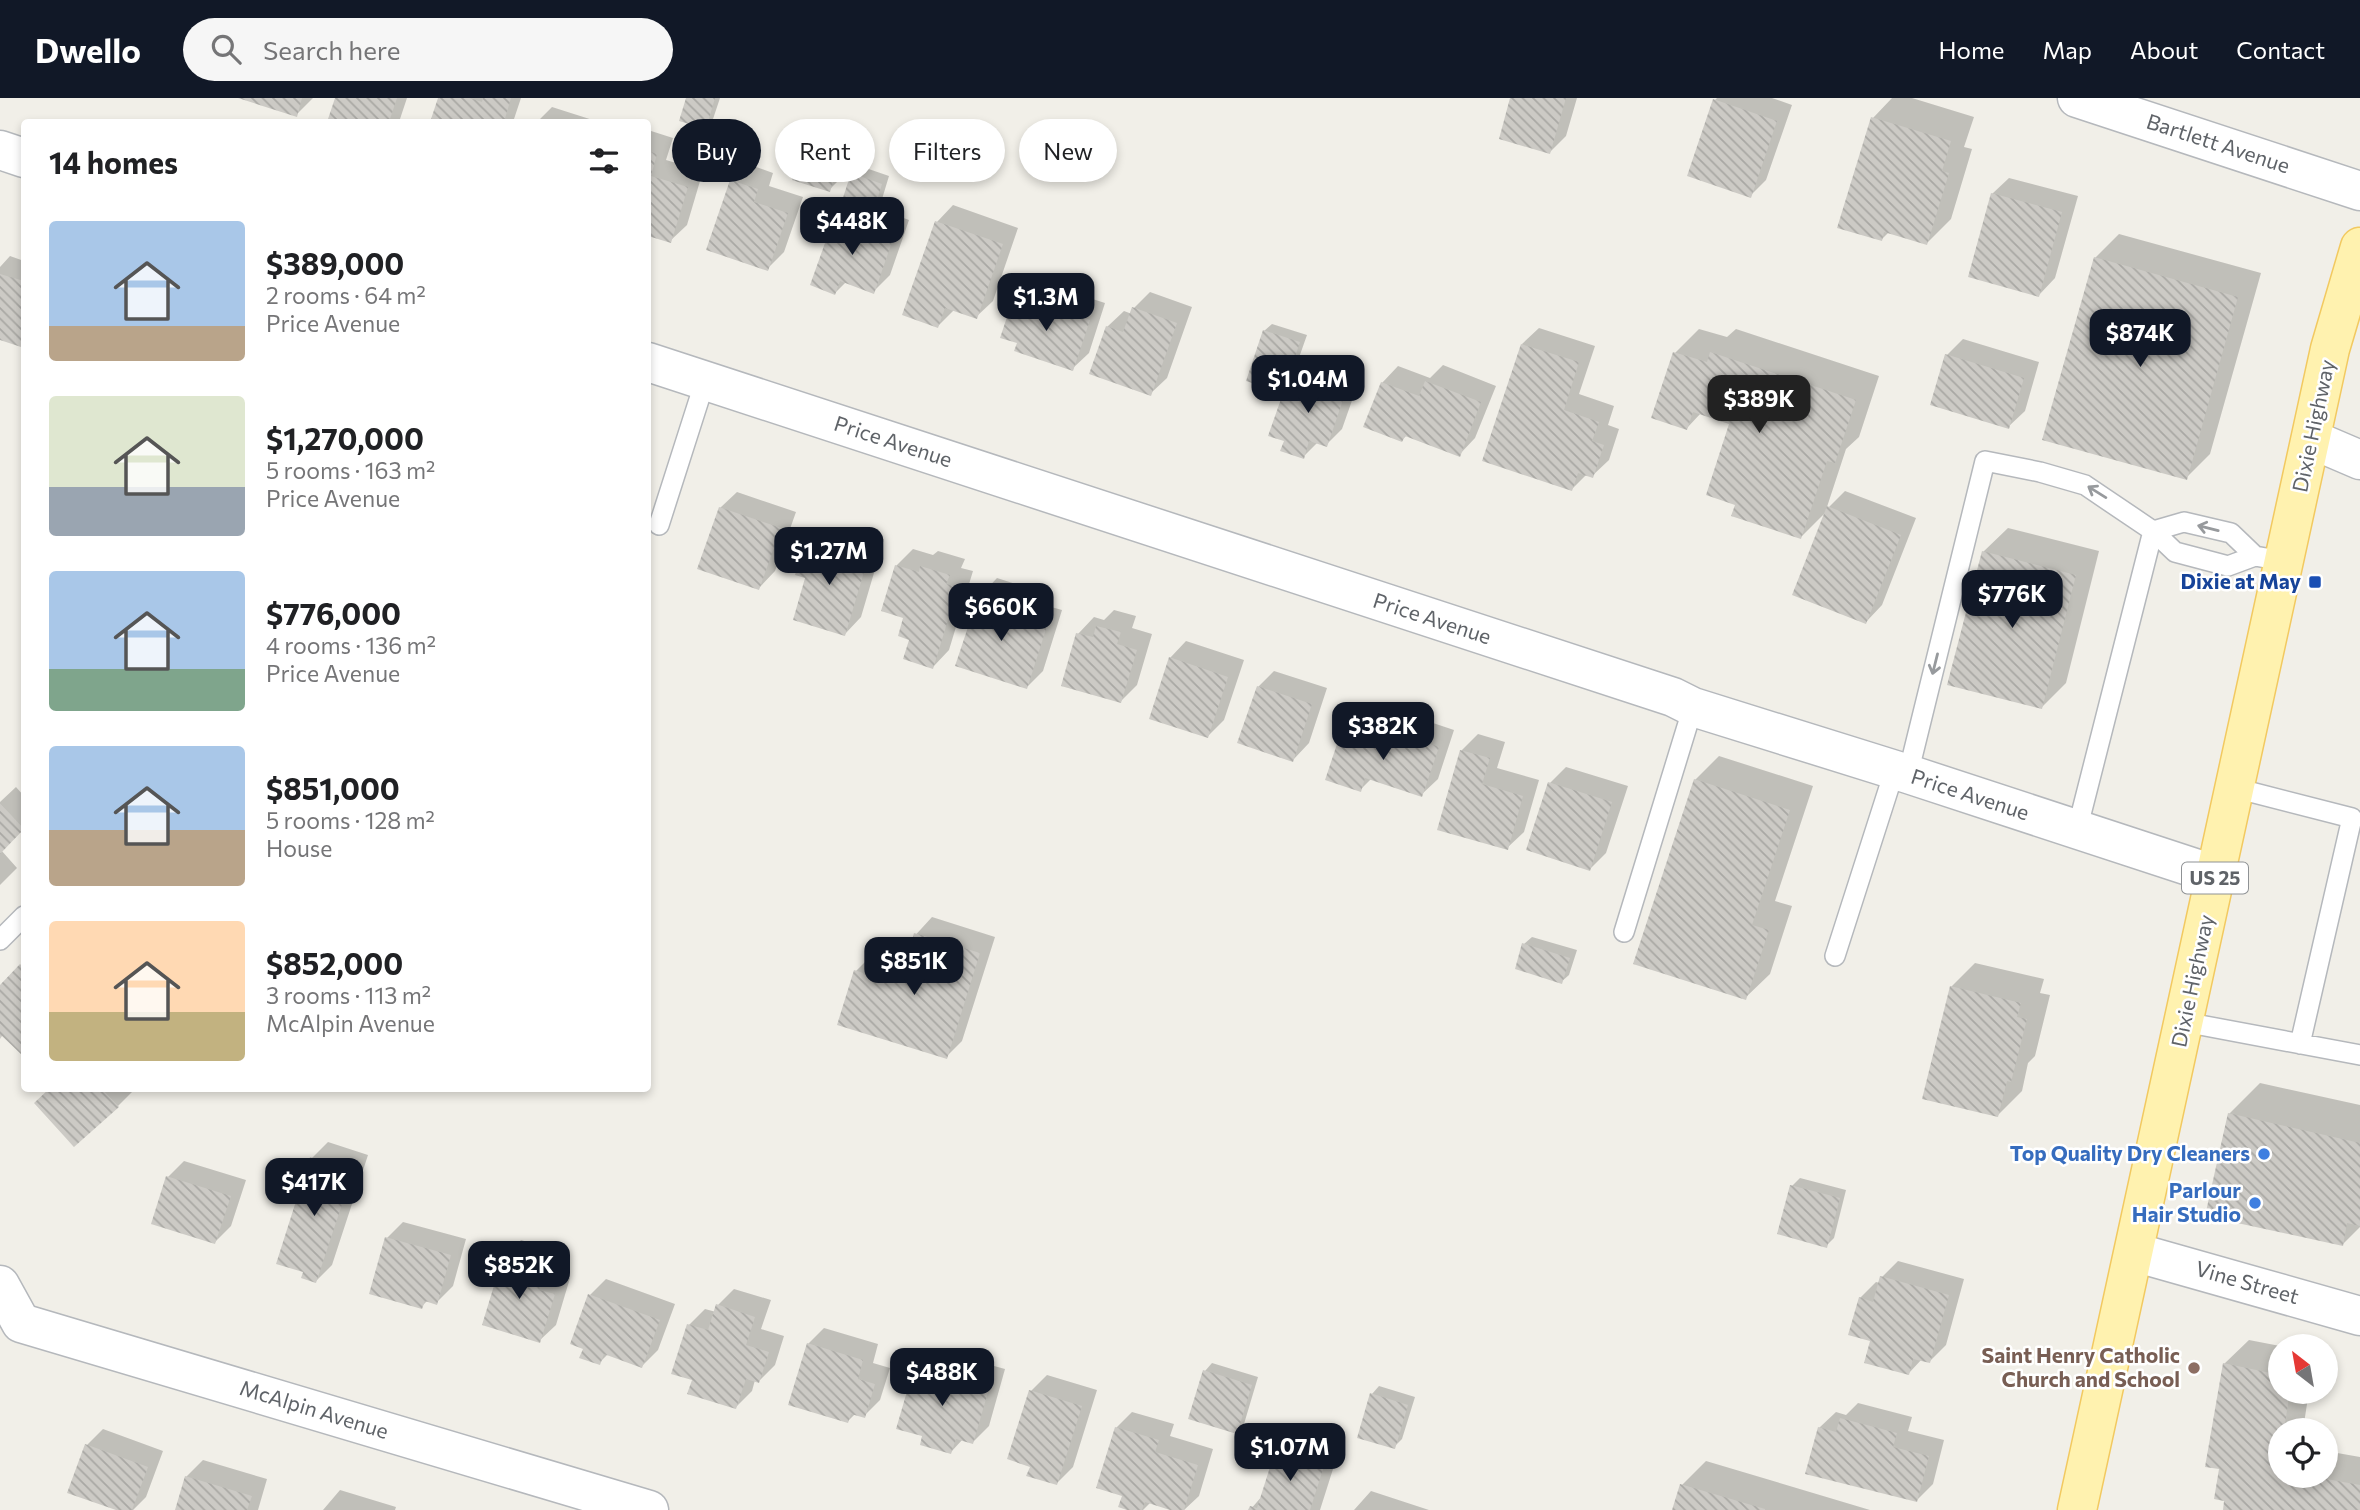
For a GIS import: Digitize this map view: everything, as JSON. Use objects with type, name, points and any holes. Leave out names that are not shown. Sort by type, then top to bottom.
[{"type":"main road","name":"Dixie Highway","points":[[2077,1510],[2235,789],[2270,559],[2311,439],[2330,349],[2360,247]]},
{"type":"street","name":"Bartlett Avenue","points":[[2077,98],[2360,191]]},
{"type":"street","points":[[0,150],[21,157]]},
{"type":"street","name":"Price Avenue","points":[[651,363],[1660,693],[1693,707],[2216,875]]},
{"type":"street","points":[[2311,439],[2360,460]]},
{"type":"street","name":"Vine Street","points":[[2134,1252],[2360,1316]]},
{"type":"street","name":"McAlpin Avenue","points":[[0,1285],[11,1329],[649,1510]]},
{"type":"lane","points":[[659,524],[705,381]]},
{"type":"lane","points":[[1835,956],[1901,773],[1985,461],[2040,472],[2085,485],[2153,531],[2175,552],[2228,566],[2270,559]]},
{"type":"lane","points":[[2153,531],[2184,522],[2231,533],[2270,559]]},
{"type":"lane","points":[[2077,830],[2153,531]]},
{"type":"lane","points":[[1624,932],[1693,707]]},
{"type":"lane","points":[[2235,789],[2353,818],[2301,1044]]},
{"type":"lane","points":[[0,940],[21,919]]},
{"type":"lane","points":[[2184,1022],[2360,1055]]},
{"type":"building","points":[[238,98],[302,98],[297,117]]},
{"type":"building","points":[[335,98],[397,98],[390,119],[328,119]]},
{"type":"building","points":[[438,98],[469,98],[482,102],[483,98],[511,98],[505,119],[431,119]]},
{"type":"building","points":[[686,98],[715,98],[709,119],[680,119]]},
{"type":"building","points":[[1510,98],[1566,98],[1550,154],[1499,139]]},
{"type":"building","points":[[1713,99],[1777,121],[1751,198],[1687,176]]},
{"type":"building","points":[[1871,117],[1951,141],[1942,171],[1949,173],[1927,245],[1884,232],[1882,241],[1837,228]]},
{"type":"building","points":[[651,152],[657,154],[651,176]]},
{"type":"building","points":[[651,176],[688,187],[671,243],[651,237]]},
{"type":"building","points":[[729,182],[758,189],[754,202],[788,213],[768,271],[706,250]]},
{"type":"building","points":[[798,182],[833,182],[830,192]]},
{"type":"building","points":[[848,182],[882,184],[871,220],[839,210]]},
{"type":"building","points":[[1991,193],[2062,212],[2039,297],[1968,277]]},
{"type":"building","points":[[835,215],[894,236],[874,294],[840,281],[835,295],[810,285]]},
{"type":"building","points":[[935,221],[1003,244],[977,319],[945,308],[938,328],[902,315]]},
{"type":"building","points":[[2094,257],[2238,297],[2187,480],[2042,440]]},
{"type":"building","points":[[0,274],[21,280],[21,347],[0,340]]},
{"type":"building","points":[[1031,300],[1090,320],[1073,371],[1014,351],[1017,343],[1000,338],[1012,302],[1029,308]]},
{"type":"building","points":[[1132,307],[1177,323],[1151,396],[1089,374],[1106,326],[1123,332]]},
{"type":"building","points":[[1263,330],[1300,342],[1283,393],[1246,381]]},
{"type":"building","points":[[1521,344],[1579,362],[1564,410],[1599,422],[1592,441],[1604,445],[1593,478],[1578,473],[1572,491],[1482,461]]},
{"type":"building","points":[[1673,352],[1707,362],[1710,352],[1856,400],[1835,463],[1827,461],[1801,539],[1731,516],[1735,505],[1706,495],[1729,424],[1693,412],[1687,430],[1651,418]]},
{"type":"building","points":[[1945,354],[2024,378],[2009,429],[1930,405]]},
{"type":"building","points":[[1300,372],[1347,388],[1327,447],[1309,441],[1304,459],[1280,451],[1284,441],[1268,436],[1281,399],[1289,402]]},
{"type":"building","points":[[1425,381],[1481,402],[1460,457],[1405,436],[1402,442],[1363,427],[1381,382],[1419,396]]},
{"type":"building","points":[[1827,506],[1901,535],[1866,624],[1792,595]]},
{"type":"building","points":[[719,507],[781,528],[759,590],[697,569]]},
{"type":"building","points":[[827,542],[869,555],[845,636],[793,620],[805,578],[795,575],[804,545],[824,551]]},
{"type":"building","points":[[1982,551],[2076,575],[2042,709],[1947,685]]},
{"type":"building","points":[[895,565],[919,572],[920,566],[950,575],[946,584],[958,587],[933,669],[903,659],[909,640],[898,636],[903,618],[881,611]]},
{"type":"building","points":[[979,594],[1025,609],[1022,619],[1047,626],[1027,689],[955,666]]},
{"type":"building","points":[[1096,626],[1121,632],[1117,644],[1137,650],[1121,703],[1061,686],[1076,633],[1093,637]]},
{"type":"building","points":[[1169,657],[1228,677],[1208,738],[1149,719]]},
{"type":"building","points":[[1257,686],[1312,704],[1293,762],[1237,743]]},
{"type":"building","points":[[1376,725],[1439,747],[1422,797],[1365,778],[1361,792],[1325,780],[1341,732],[1370,742]]},
{"type":"building","points":[[1460,750],[1490,758],[1482,784],[1523,796],[1508,850],[1437,830]]},
{"type":"building","points":[[1694,779],[1790,810],[1752,925],[1769,930],[1746,1000],[1633,964]]},
{"type":"building","points":[[1548,782],[1612,802],[1590,871],[1526,850]]},
{"type":"building","points":[[0,803],[21,826],[21,832],[0,854]]},
{"type":"building","points":[[914,933],[980,953],[947,1059],[837,1025],[854,970],[889,981],[898,951],[908,954]]},
{"type":"building","points":[[1522,943],[1570,958],[1562,984],[1515,969]]},
{"type":"building","points":[[21,965],[21,1054],[2,1036],[0,1039],[0,985]]},
{"type":"building","points":[[1950,986],[2021,1003],[2017,1017],[2027,1019],[2011,1082],[2007,1081],[1998,1117],[1922,1099]]},
{"type":"building","points":[[46,1092],[105,1092],[119,1107],[74,1147],[34,1103]]},
{"type":"building","points":[[2228,1113],[2360,1143],[2360,1226],[2347,1223],[2343,1246],[2205,1216]]},
{"type":"building","points":[[310,1157],[353,1171],[316,1283],[301,1278],[303,1272],[276,1264]]},
{"type":"building","points":[[166,1176],[231,1196],[215,1244],[151,1224]]},
{"type":"building","points":[[1790,1185],[1840,1198],[1827,1248],[1777,1234]]},
{"type":"building","points":[[385,1237],[451,1255],[437,1305],[425,1301],[422,1309],[369,1294]]},
{"type":"building","points":[[503,1256],[545,1268],[539,1290],[555,1294],[540,1343],[482,1325]]},
{"type":"building","points":[[1880,1276],[1949,1295],[1930,1363],[1913,1359],[1909,1375],[1864,1363],[1870,1341],[1848,1335],[1859,1297],[1873,1302]]},
{"type":"building","points":[[588,1294],[660,1320],[642,1368],[604,1354],[600,1365],[579,1358],[583,1349],[570,1344]]},
{"type":"building","points":[[716,1304],[755,1317],[746,1345],[769,1352],[759,1383],[746,1379],[736,1409],[687,1394],[692,1380],[671,1374],[687,1324],[708,1330]]},
{"type":"building","points":[[807,1343],[863,1360],[858,1379],[875,1384],[865,1418],[851,1414],[848,1423],[788,1405]]},
{"type":"building","points":[[2223,1363],[2268,1372],[2268,1404],[2288,1404],[2286,1418],[2268,1418],[2268,1488],[2338,1488],[2338,1481],[2360,1485],[2360,1510],[2223,1510],[2224,1501],[2214,1499],[2219,1469],[2205,1467]]},
{"type":"building","points":[[915,1364],[990,1385],[973,1444],[956,1439],[951,1454],[920,1445],[922,1436],[896,1429]]},
{"type":"building","points":[[1203,1370],[1252,1385],[1237,1434],[1188,1419]]},
{"type":"building","points":[[1029,1390],[1082,1406],[1057,1485],[1026,1476],[1030,1467],[1007,1459]]},
{"type":"building","points":[[1370,1393],[1408,1405],[1395,1449],[1357,1438]]},
{"type":"building","points":[[1840,1418],[1897,1433],[1893,1447],[1929,1456],[1917,1502],[1805,1474],[1818,1427],[1836,1432]]},
{"type":"building","points":[[1115,1427],[1159,1440],[1155,1452],[1198,1465],[1184,1510],[1170,1510],[1145,1502],[1142,1510],[1127,1510],[1118,1507],[1122,1496],[1096,1488]]},
{"type":"building","points":[[85,1444],[148,1467],[132,1510],[116,1510],[67,1493]]},
{"type":"building","points":[[1276,1448],[1325,1463],[1310,1510],[1248,1510],[1250,1506],[1257,1508]]},
{"type":"building","points":[[185,1476],[252,1496],[247,1510],[175,1510]]},
{"type":"building","points":[[1680,1484],[1765,1509],[1765,1510],[1672,1510]]},
{"type":"place","name":"Dixie at May","points":[[2315,582]]},
{"type":"place","name":"Top Quality Dry Cleaners","points":[[2264,1154]]},
{"type":"place","name":"Parlour Hair Studio","points":[[2255,1203]]},
{"type":"place","name":"Saint Henry Catholic Church and School","points":[[2194,1368]]}]
